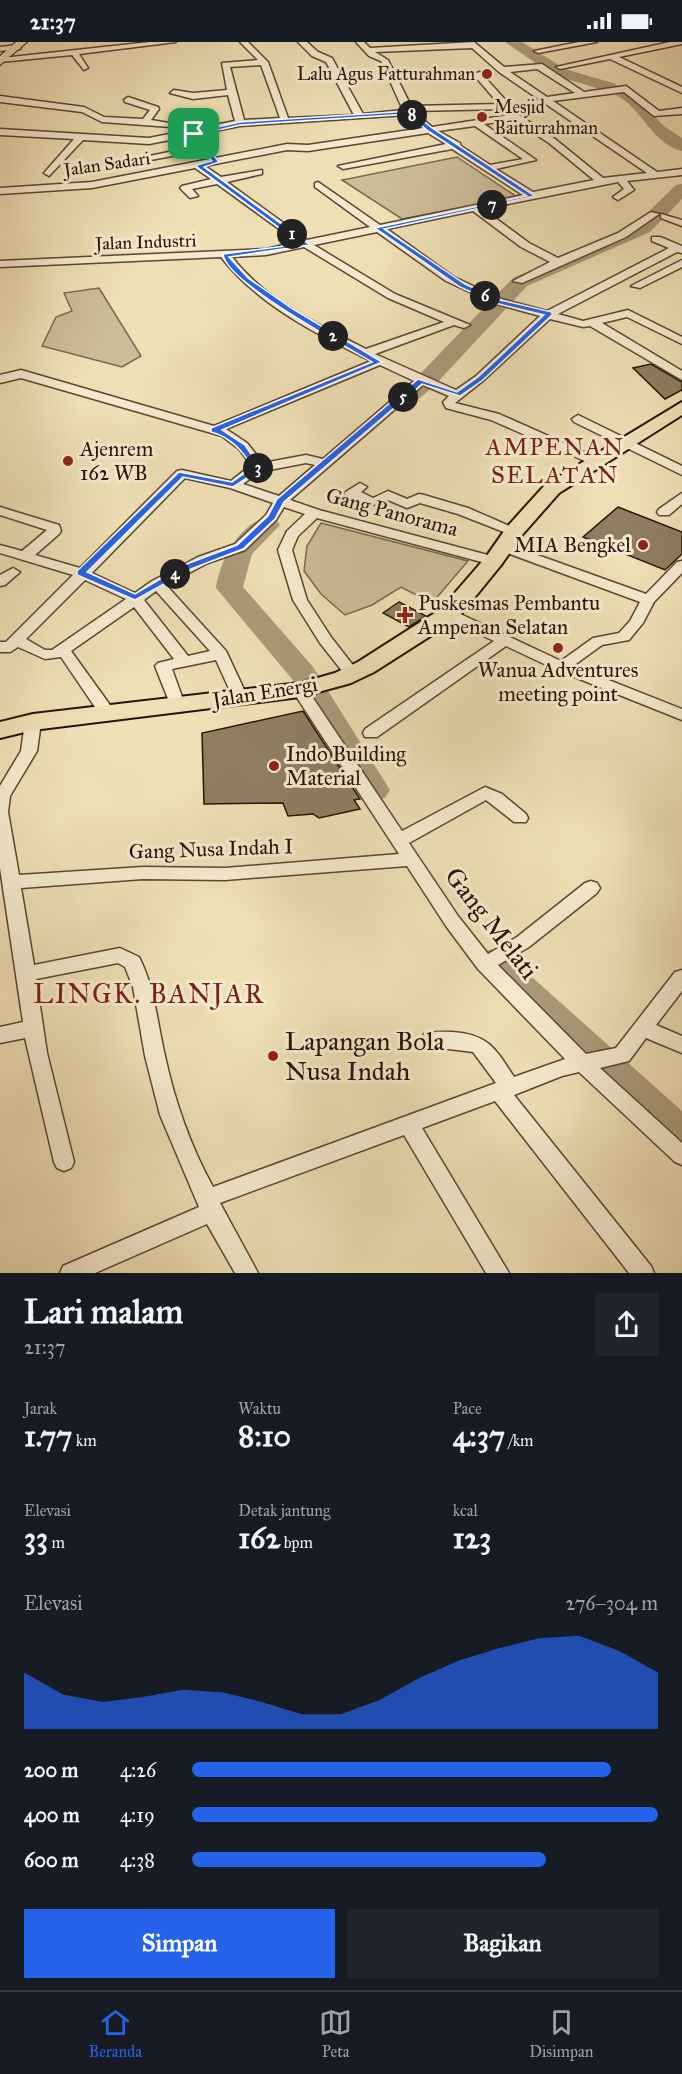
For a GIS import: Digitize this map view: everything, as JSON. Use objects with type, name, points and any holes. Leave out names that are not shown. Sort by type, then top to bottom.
[{"type":"highway","name":"Jalan Energi","points":[[0,730],[33,722],[107,712],[301,690],[351,673],[386,655],[449,614],[552,489],[682,407]]},
{"type":"main road","points":[[1,57],[20,44]]},
{"type":"street","points":[[1,57],[172,42]]},
{"type":"street","points":[[244,42],[264,62],[285,121]]},
{"type":"street","points":[[302,42],[315,54],[329,60],[360,117]]},
{"type":"street","points":[[360,42],[384,60],[408,110],[430,129],[532,196]]},
{"type":"street","points":[[538,51],[566,44],[593,42]]},
{"type":"street","points":[[560,67],[682,42]]},
{"type":"street","points":[[368,50],[471,44],[502,70],[548,99],[654,174]]},
{"type":"street","points":[[74,52],[84,68]]},
{"type":"street","points":[[612,57],[680,87]]},
{"type":"street","points":[[240,123],[230,92],[225,65],[264,62]]},
{"type":"street","points":[[502,70],[539,66],[582,94]]},
{"type":"street","points":[[477,74],[516,117],[552,141],[601,181]]},
{"type":"street","points":[[548,99],[626,89],[657,114],[681,113]]},
{"type":"street","points":[[174,93],[193,96],[230,92]]},
{"type":"street","points":[[0,99],[84,110],[102,119],[171,124]]},
{"type":"street","points":[[128,100],[154,109],[145,122]]},
{"type":"street","points":[[42,115],[40,111],[46,104]]},
{"type":"street","points":[[0,132],[149,141],[194,134],[240,123],[360,117],[408,110],[504,106]]},
{"type":"street","name":"Jalan Sadari","points":[[0,191],[92,185],[199,166],[287,147],[308,148],[516,117]]},
{"type":"street","points":[[475,122],[531,160],[491,167]]},
{"type":"street","points":[[194,134],[202,148],[216,162]]},
{"type":"street","points":[[49,173],[81,137]]},
{"type":"street","points":[[343,166],[457,145]]},
{"type":"street","points":[[145,158],[202,148]]},
{"type":"street","points":[[199,166],[307,245],[373,289],[459,323],[364,354]]},
{"type":"street","points":[[193,196],[185,188],[259,172]]},
{"type":"street","name":"Jalan Industri","points":[[0,264],[225,255],[307,245],[601,181],[682,172]]},
{"type":"street","points":[[618,197],[629,190],[620,178]]},
{"type":"street","points":[[318,185],[450,279],[497,301],[588,324],[682,376]]},
{"type":"street","points":[[475,208],[525,245],[558,262]]},
{"type":"street","points":[[518,281],[622,236],[659,215],[682,223]]},
{"type":"street","points":[[656,239],[679,249]]},
{"type":"street","points":[[594,461],[495,417],[450,405],[449,402],[480,378],[549,314],[679,249]]},
{"type":"street","points":[[225,255],[230,265],[245,279],[290,310],[378,362],[457,395]]},
{"type":"street","points":[[636,286],[682,263]]},
{"type":"street","points":[[588,324],[628,313],[682,341]]},
{"type":"street","points":[[669,333],[682,329]]},
{"type":"street","points":[[214,430],[378,362]]},
{"type":"street","points":[[0,379],[21,374],[226,433],[243,446],[258,468]]},
{"type":"street","points":[[17,640],[47,657],[54,656],[135,597],[157,584],[202,560],[240,547],[272,518],[324,464],[424,382]]},
{"type":"street","points":[[578,419],[682,471]]},
{"type":"street","points":[[233,485],[258,468],[299,460],[324,464]]},
{"type":"street","name":"Gang Panorama","points":[[81,573],[182,474],[233,485],[314,513],[504,546]]},
{"type":"street","points":[[360,487],[351,493],[374,502],[388,495],[407,504],[419,498],[463,511],[504,546],[648,600]]},
{"type":"street","points":[[664,512],[682,497]]},
{"type":"street","points":[[0,511],[54,528],[54,531],[24,556]]},
{"type":"street","points":[[314,513],[292,534],[285,550],[300,600],[325,640],[351,673]]},
{"type":"street","points":[[0,549],[81,573],[135,597],[184,661]]},
{"type":"street","points":[[562,668],[597,641],[624,637],[636,623],[648,600],[682,565]]},
{"type":"street","points":[[0,582],[13,572]]},
{"type":"street","points":[[0,647],[10,647],[81,573]]},
{"type":"street","points":[[157,584],[221,654],[240,698]]},
{"type":"street","points":[[449,614],[562,668],[682,715]]},
{"type":"street","points":[[370,733],[504,640]]},
{"type":"street","points":[[63,650],[107,712]]},
{"type":"street","points":[[177,705],[163,667],[221,654]]},
{"type":"street","name":"Gang Melati","points":[[301,690],[401,839],[411,859],[452,921],[493,960],[682,1156]]},
{"type":"street","points":[[33,722],[29,751],[2,796],[0,812],[33,1028],[64,1162]]},
{"type":"street","points":[[401,839],[485,793],[496,798],[520,818]]},
{"type":"street","name":"Gang Nusa Indah I","points":[[11,882],[143,873],[225,874],[411,859]]},
{"type":"street","points":[[493,960],[523,942],[591,888]]},
{"type":"street","points":[[26,974],[120,955],[132,962],[142,987],[155,1056],[171,1115],[188,1161],[209,1205],[247,1273]]},
{"type":"street","points":[[71,1273],[209,1205],[408,1124],[589,1060],[622,1055],[682,977]]},
{"type":"street","points":[[642,1027],[682,1045]]},
{"type":"street","points":[[0,1035],[33,1028]]},
{"type":"street","points":[[430,1040],[470,1040],[485,1049],[505,1090],[643,1273]]},
{"type":"street","points":[[408,1124],[498,1273]]},
{"type":"shaded area","points":[[457,157],[517,197],[402,219],[342,180]]},
{"type":"shaded area","points":[[99,288],[141,356],[122,367],[42,346],[56,317],[72,311],[64,293]]},
{"type":"shaded area","points":[[321,523],[468,561],[432,603],[401,587],[372,605],[345,615],[321,594],[304,571],[307,546]]},
{"type":"building","points":[[651,364],[682,382],[682,390],[665,399],[633,368]]},
{"type":"building","name":"MIA Bengkel","points":[[618,507],[682,532],[682,554],[665,570],[583,537]]},
{"type":"building","name":"Puskesmas Pembantu Ampenan Selatan","points":[[399,602],[426,616],[409,627],[383,613]]},
{"type":"building","name":"Indo Building Material","points":[[303,711],[360,799],[354,800],[360,809],[319,818],[313,814],[288,816],[283,803],[204,804],[202,733]]},
{"type":"waterway","points":[[512,42],[559,72],[610,87]]},
{"type":"waterway","points":[[622,92],[634,98],[654,126],[682,146]]},
{"type":"waterway","points":[[400,403],[426,381],[520,282],[643,228],[682,189]]},
{"type":"waterway","points":[[267,525],[240,552],[233,567],[229,588],[303,674],[374,790]]},
{"type":"waterway","points":[[493,963],[682,1135]]},
{"type":"place","name":"Lalu Agus Fatturahman","points":[[487,74]]},
{"type":"place","name":"Mesjid Baiturrahman","points":[[482,117]]},
{"type":"place","name":"Ajenrem 162 WB","points":[[68,461]]},
{"type":"place","name":"MIA Bengkel","points":[[643,545]]},
{"type":"place","name":"Puskesmas Pembantu Ampenan Selatan","points":[[405,615]]},
{"type":"place","name":"Wanua Adventures meeting point","points":[[558,648]]},
{"type":"place","name":"Indo Building Material","points":[[274,766]]},
{"type":"place","name":"Lapangan Bola Nusa Indah","points":[[273,1056]]},
{"type":"district","name":"AMPENAN SELATAN","points":[[555,461]]},
{"type":"district","name":"LINGK. BANJAR","points":[[149,994]]},
{"type":"route","points":[[409,112],[430,129],[532,196],[378,228],[450,279],[497,301],[549,314],[480,378],[457,395],[421,381],[280,501],[272,518],[240,547],[202,560],[135,597],[81,573],[182,474],[187,473],[233,485],[258,468],[243,446],[226,433],[214,430],[378,362],[290,310],[245,279],[230,265],[225,255],[266,252],[307,245],[199,166],[216,162],[202,148],[194,134],[240,123],[360,117],[409,112]]}]
